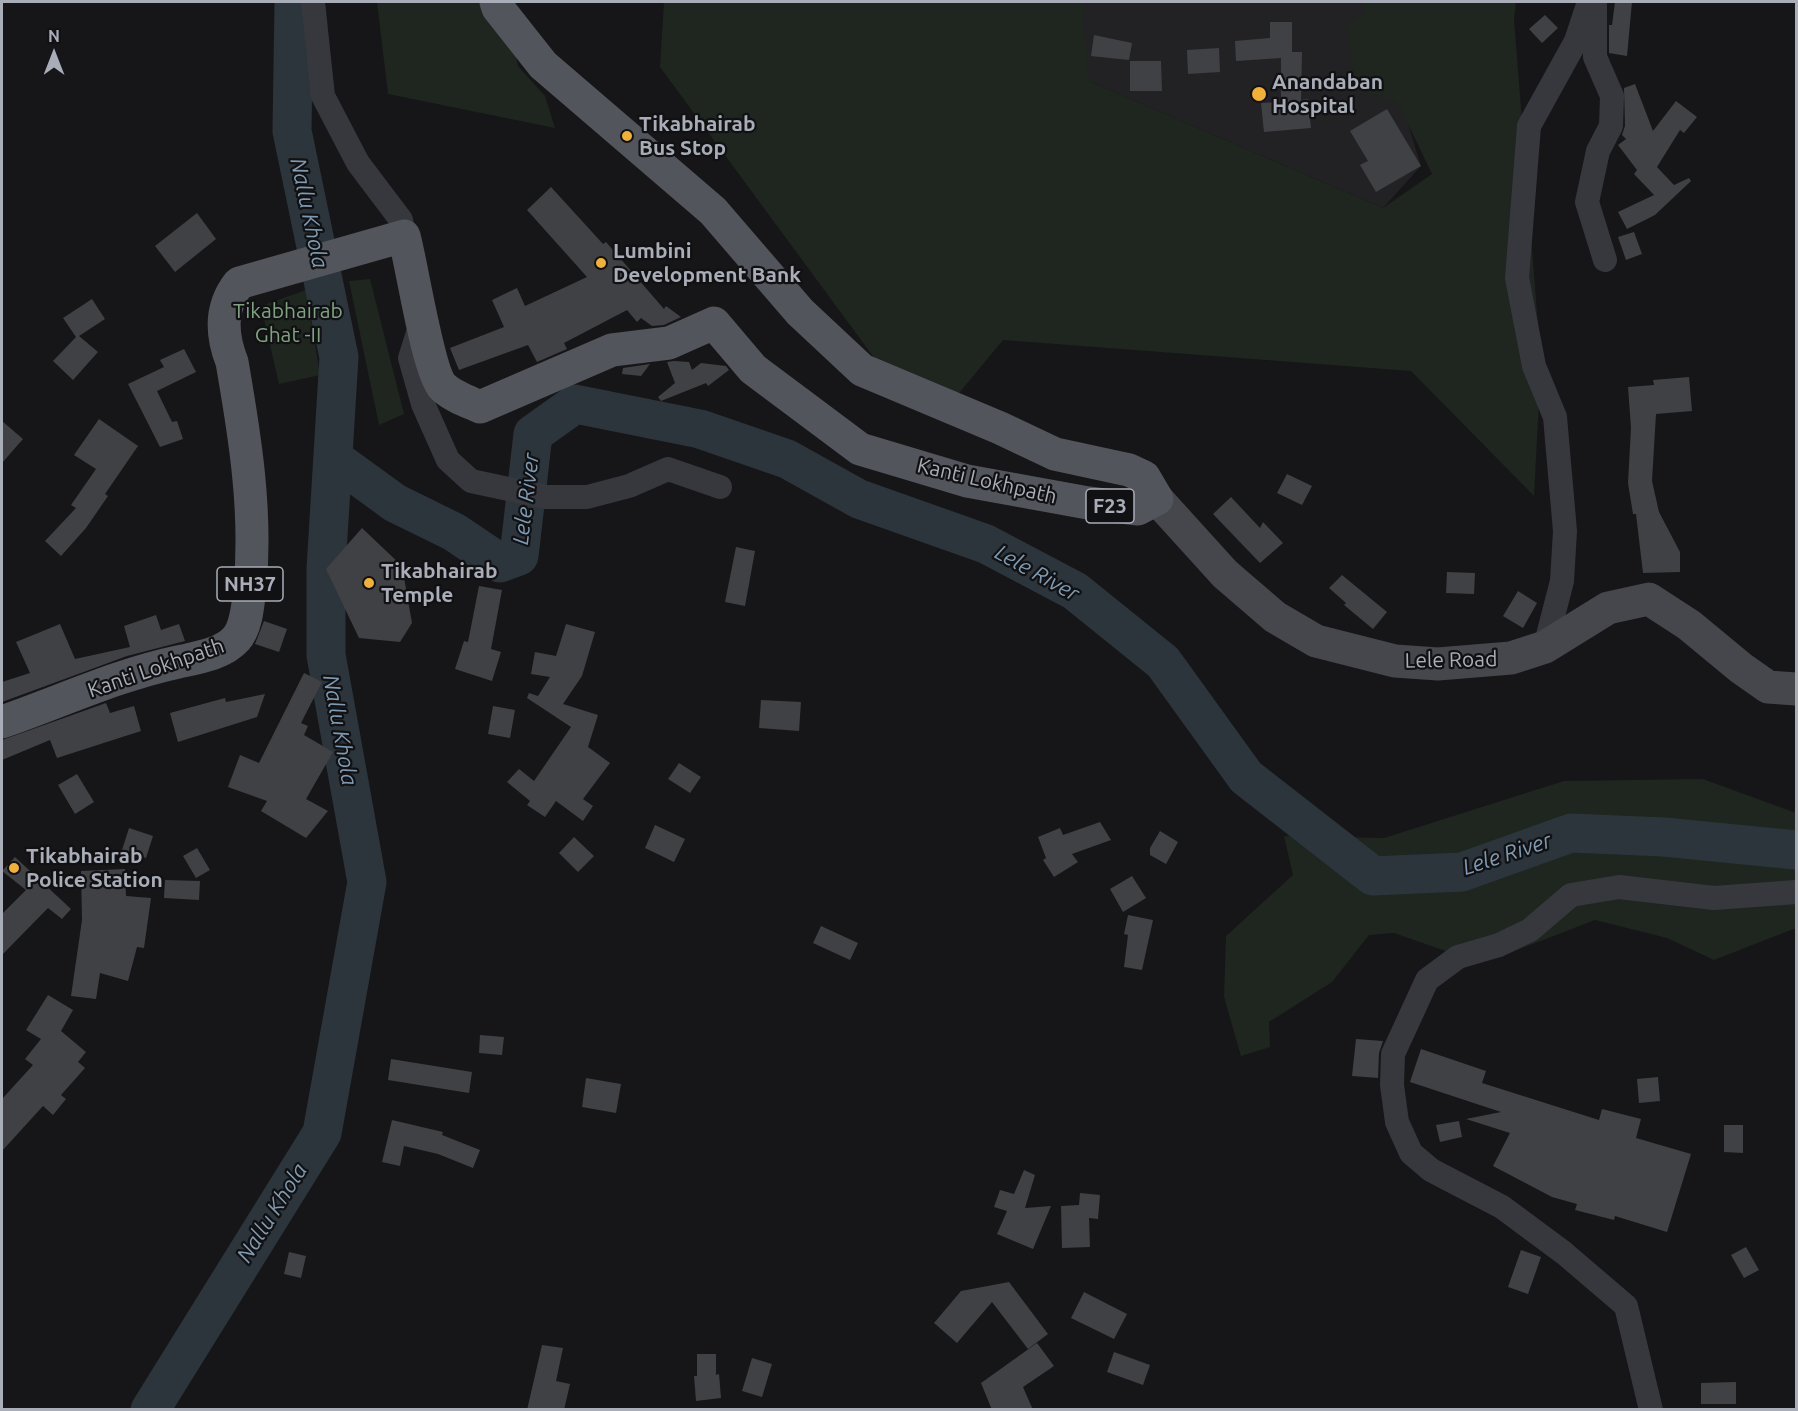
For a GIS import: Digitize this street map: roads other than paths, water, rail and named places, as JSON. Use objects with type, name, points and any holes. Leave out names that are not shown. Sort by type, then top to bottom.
[{"type":"main road","name":"Kanti Lokhpath","points":[[2,722],[141,671],[201,657],[236,640],[244,624],[254,549],[249,465],[225,326],[225,305],[239,283],[404,236],[423,318],[430,362],[443,387],[480,407],[612,350],[669,343],[714,323],[753,369],[860,449],[967,481],[1088,503],[1138,509],[1157,499],[1144,477],[1129,470],[1055,454],[1000,428],[862,370],[800,312],[713,211],[543,65],[498,8],[496,2]]},
{"type":"street","points":[[313,2],[323,96],[358,163],[401,220],[404,236]]},
{"type":"street","points":[[1545,647],[1562,581],[1565,531],[1555,417],[1534,366],[1517,278],[1529,126],[1576,41],[1589,2]]},
{"type":"street","points":[[1595,2],[1595,57],[1611,96],[1611,126],[1598,151],[1587,202],[1605,260]]},
{"type":"street","points":[[423,318],[410,358],[423,404],[448,460],[471,480],[546,497],[587,497],[629,486],[668,470],[720,487]]},
{"type":"street","name":"Lele Road","points":[[1157,499],[1225,574],[1275,617],[1316,640],[1395,661],[1438,664],[1511,658],[1545,647],[1608,608],[1649,599],[1689,625],[1768,687],[1797,688]]},
{"type":"street","points":[[1651,1410],[1626,1306],[1564,1253],[1502,1207],[1431,1170],[1411,1153],[1397,1122],[1392,1085],[1393,1054],[1427,980],[1458,957],[1499,945],[1530,930],[1571,895],[1619,887],[1714,898],[1797,892]]},
{"type":"waterway","name":"Nallu Khola","points":[[150,1410],[322,1133],[367,882],[326,655],[326,569],[339,357],[292,131],[294,2]]},
{"type":"waterway","name":"Lele River","points":[[333,458],[395,503],[454,532],[500,563],[519,556],[533,434],[575,404],[700,429],[787,459],[859,499],[986,544],[1075,591],[1163,662],[1246,777],[1373,876],[1462,872],[1571,833],[1664,837],[1796,850]]},
{"type":"place","name":"Anandaban Hospital","points":[[1259,94]]},
{"type":"place","name":"Tikabhairab Bus Stop","points":[[627,136]]},
{"type":"place","name":"Lumbini Development Bank","points":[[601,263]]},
{"type":"place","name":"Tikabhairab Temple","points":[[369,583]]},
{"type":"place","name":"Tikabhairab Police Station","points":[[14,868]]},
{"type":"park label","name":"Tikabhairab Ghat -II","points":[[288,323]]}]
